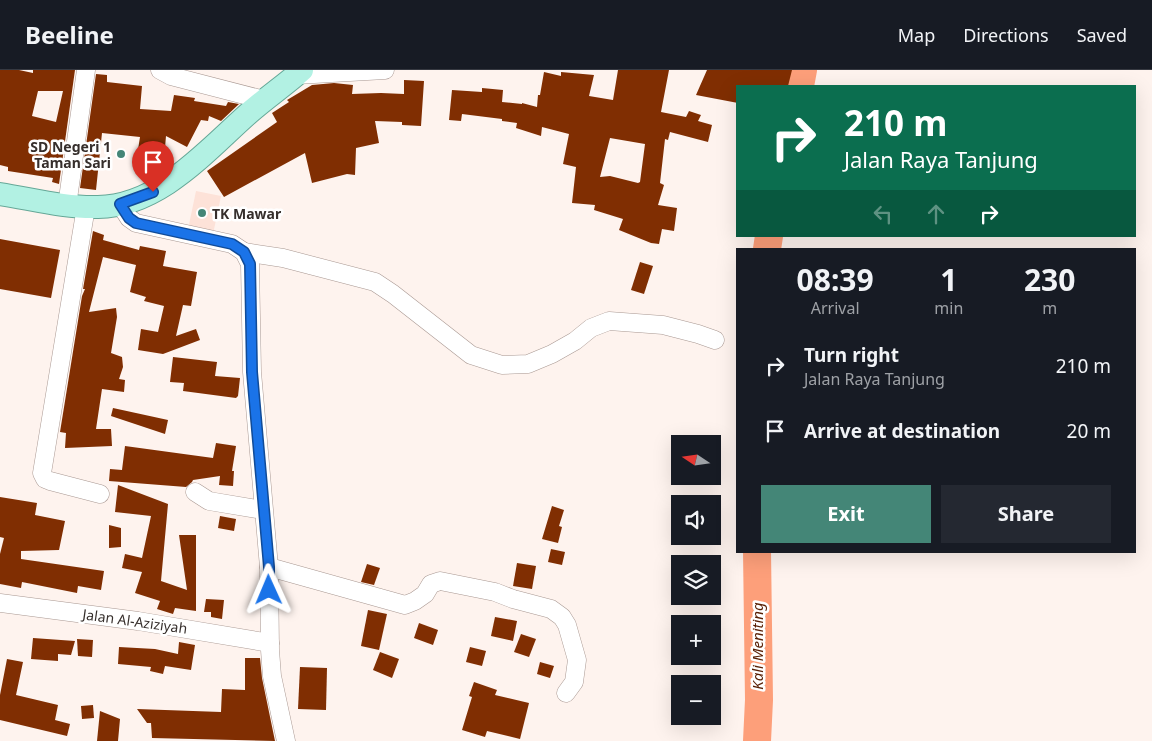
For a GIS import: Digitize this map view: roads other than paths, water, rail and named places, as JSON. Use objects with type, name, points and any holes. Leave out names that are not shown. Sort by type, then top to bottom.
[{"type":"main road","points":[[0,194],[76,206],[99,207],[120,204],[153,192],[170,181],[264,100],[299,73]]},
{"type":"street","points":[[86,70],[76,206],[42,473],[44,478],[50,481],[100,494]]},
{"type":"street","points":[[160,70],[171,76],[264,100]]},
{"type":"street","points":[[299,73],[385,70]]},
{"type":"street","points":[[120,204],[134,222],[228,242],[244,252],[249,260],[251,269],[252,372],[269,567],[272,676],[286,741]]},
{"type":"street","points":[[244,252],[283,258],[375,282],[472,355],[502,365],[528,364],[552,354],[575,341],[591,328],[609,322],[645,322],[663,325],[715,340]]},
{"type":"street","points":[[194,492],[209,501],[263,510]]},
{"type":"street","points":[[269,567],[404,605],[415,601],[425,594],[431,584],[440,581],[479,588],[547,607],[562,617],[567,624],[577,660],[574,682],[566,693]]},
{"type":"street","name":"Jalan Al-Aziziyah","points":[[0,603],[138,621],[270,643]]},
{"type":"waterway","name":"Kali Meniting","points":[[800,85],[803,70]]},
{"type":"waterway","name":"Kali Meniting","points":[[767,248],[769,237]]},
{"type":"waterway","name":"Kali Meniting","points":[[757,553],[759,700],[757,741]]},
{"type":"place","name":"SD Negeri 1 Taman Sari","points":[[121,154]]},
{"type":"place","name":"TK Mawar","points":[[202,213]]}]
